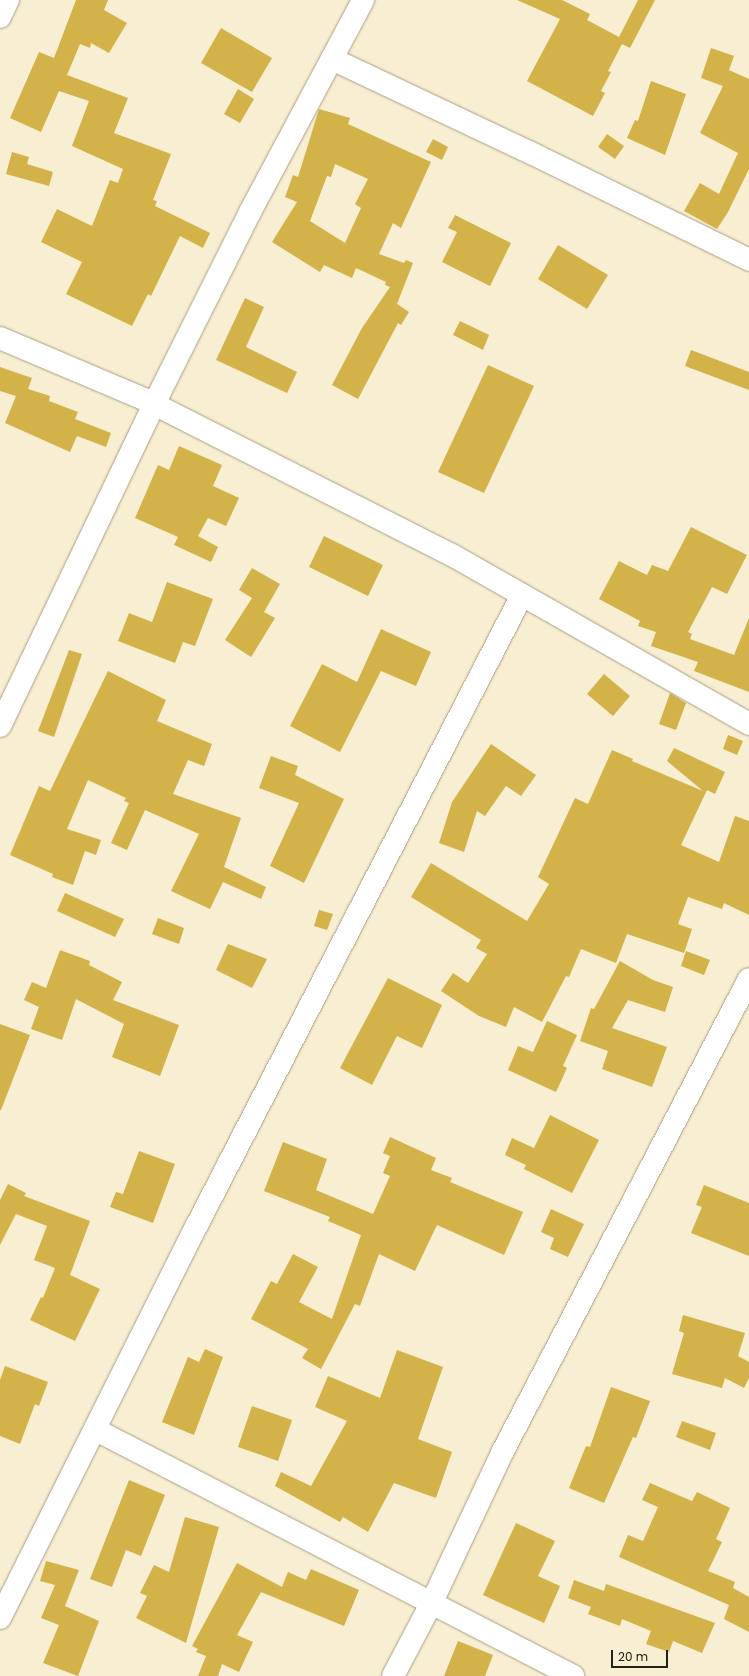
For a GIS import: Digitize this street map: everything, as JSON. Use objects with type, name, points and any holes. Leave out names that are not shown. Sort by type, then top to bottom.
[{"type":"street","points":[[0,17],[8,0]]},
{"type":"street","points":[[0,726],[154,404],[250,212],[363,0]]},
{"type":"street","points":[[332,59],[531,153],[749,260]]},
{"type":"street","points":[[0,338],[154,404],[452,555],[749,724]]},
{"type":"street","points":[[0,1618],[96,1430],[197,1225],[522,595]]},
{"type":"street","points":[[393,1676],[431,1604],[504,1451],[749,979]]},
{"type":"street","points":[[96,1430],[573,1676]]},
{"type":"building","points":[[76,0],[108,0],[104,10],[127,23],[109,53],[91,43],[90,48],[80,44],[67,75],[128,98],[114,133],[171,154],[153,200],[157,201],[155,206],[210,233],[203,248],[180,236],[151,296],[148,294],[132,326],[66,294],[82,262],[41,242],[57,209],[92,226],[110,180],[118,183],[123,169],[72,146],[89,101],[59,91],[41,132],[10,118],[39,52],[54,58]]},
{"type":"building","points":[[517,0],[562,0],[590,14],[587,20],[619,37],[638,0],[655,0],[630,48],[622,44],[608,71],[611,72],[601,91],[605,93],[593,116],[527,81],[560,19]]},
{"type":"building","points":[[221,28],[272,58],[252,92],[201,63]]},
{"type":"building","points":[[711,48],[734,56],[729,70],[749,79],[749,169],[728,212],[717,229],[684,211],[700,183],[719,194],[738,153],[700,133],[723,86],[701,78]]},
{"type":"building","points":[[651,81],[686,94],[665,155],[627,138],[635,120],[638,121]]},
{"type":"building","points":[[238,89],[254,99],[240,123],[224,114]]},
{"type":"building","points":[[319,109],[350,118],[348,124],[431,162],[401,228],[393,223],[379,254],[404,263],[406,260],[413,263],[397,304],[409,312],[401,325],[398,323],[358,399],[332,385],[362,328],[390,287],[385,285],[386,282],[356,268],[352,278],[324,265],[320,272],[272,242],[297,202],[285,197],[293,175],[298,177]],"holes":[[[335,164],[368,179],[355,204],[361,208],[345,243],[310,221],[327,176],[331,177]]]},
{"type":"building","points":[[607,134],[624,146],[615,159],[598,147]]},
{"type":"building","points":[[433,139],[448,147],[442,160],[426,152]]},
{"type":"building","points":[[12,152],[29,157],[27,164],[53,172],[49,186],[6,174]]},
{"type":"building","points":[[455,215],[511,243],[490,286],[442,262],[457,232],[448,228]]},
{"type":"building","points":[[558,245],[608,275],[587,309],[538,279]]},
{"type":"building","points":[[245,298],[264,307],[246,347],[297,372],[287,393],[216,360]]},
{"type":"building","points":[[460,321],[489,335],[483,350],[453,335]]},
{"type":"building","points":[[691,350],[749,372],[749,390],[685,366]]},
{"type":"building","points":[[488,365],[534,386],[484,493],[438,472]]},
{"type":"building","points":[[0,367],[32,378],[28,389],[50,396],[49,401],[78,412],[75,419],[111,433],[106,447],[77,436],[70,452],[5,423],[16,396],[0,391]]},
{"type":"building","points":[[179,446],[222,465],[213,486],[239,498],[226,526],[208,518],[198,536],[218,547],[211,562],[174,545],[178,537],[135,518],[158,465],[169,470]]},
{"type":"building","points":[[691,527],[747,555],[727,594],[712,587],[688,632],[692,634],[690,639],[734,655],[749,618],[749,692],[694,671],[698,662],[651,646],[656,632],[638,626],[640,621],[599,599],[619,561],[647,575],[652,565],[668,571]]},
{"type":"building","points":[[324,536],[383,565],[368,596],[309,567]]},
{"type":"building","points":[[252,568],[280,584],[264,612],[275,618],[251,657],[225,640],[252,598],[239,590]]},
{"type":"building","points":[[167,582],[213,599],[195,646],[183,642],[175,663],[118,641],[129,613],[152,622]]},
{"type":"building","points":[[381,629],[431,652],[416,686],[381,671],[340,752],[290,726],[322,664],[357,682]]},
{"type":"building","points":[[69,650],[82,654],[54,737],[38,731]]},
{"type":"building","points":[[108,671],[166,700],[157,721],[212,744],[204,766],[188,760],[173,794],[241,818],[224,867],[266,887],[261,899],[223,882],[210,909],[171,891],[199,834],[145,810],[127,850],[111,843],[129,803],[124,801],[126,798],[88,780],[67,829],[101,840],[96,855],[85,851],[73,885],[52,877],[53,874],[10,855],[39,786],[50,791]]},
{"type":"building","points":[[604,674],[630,696],[613,716],[587,694]]},
{"type":"building","points":[[670,693],[686,703],[676,730],[659,724]]},
{"type":"building","points":[[728,735],[743,741],[737,755],[723,749]]},
{"type":"building","points":[[491,744],[536,775],[521,796],[506,786],[485,816],[477,811],[464,852],[439,843],[452,802]]},
{"type":"building","points":[[674,748],[725,772],[715,794],[707,790],[681,845],[719,862],[735,816],[749,821],[749,915],[724,903],[722,909],[688,897],[678,924],[692,929],[684,953],[627,934],[616,963],[581,949],[569,977],[566,976],[542,1022],[514,1007],[506,1027],[479,1016],[441,991],[453,973],[468,983],[487,954],[476,948],[481,940],[411,897],[431,863],[527,921],[549,884],[538,877],[575,798],[588,804],[612,750],[633,759],[632,761],[703,791],[667,761]]},
{"type":"building","points":[[271,756],[298,766],[295,775],[344,799],[304,883],[270,866],[299,803],[259,788]]},
{"type":"building","points":[[65,893],[124,919],[115,937],[57,911]]},
{"type":"building","points":[[319,910],[333,914],[327,930],[314,926]]},
{"type":"building","points":[[158,918],[184,928],[179,944],[152,934]]},
{"type":"building","points":[[228,944],[267,959],[252,988],[216,970]]},
{"type":"building","points":[[60,950],[90,961],[89,965],[122,982],[113,1000],[179,1025],[160,1076],[112,1057],[124,1024],[76,999],[62,1040],[31,1029],[39,1007],[24,1000],[32,982],[46,988]]},
{"type":"building","points":[[686,951],[710,960],[704,975],[681,966]]},
{"type":"building","points":[[620,961],[653,980],[673,987],[665,1012],[628,1000],[612,1028],[667,1047],[652,1087],[602,1069],[608,1051],[580,1041],[591,1008],[594,1009]]},
{"type":"building","points":[[388,978],[442,1005],[422,1048],[397,1036],[372,1085],[340,1068]]},
{"type":"building","points":[[547,1021],[577,1035],[563,1066],[567,1068],[556,1092],[508,1070],[518,1046],[533,1052]]},
{"type":"building","points":[[0,1024],[30,1035],[1,1110],[0,1110]]},
{"type":"building","points":[[550,1115],[599,1140],[572,1193],[524,1169],[526,1165],[505,1155],[512,1138],[534,1148]]},
{"type":"building","points":[[390,1137],[436,1158],[431,1170],[452,1178],[450,1182],[523,1212],[504,1255],[437,1225],[415,1271],[379,1254],[360,1306],[355,1304],[321,1369],[302,1358],[308,1349],[251,1319],[271,1281],[277,1284],[293,1254],[318,1267],[299,1302],[332,1319],[361,1235],[328,1221],[330,1217],[264,1191],[283,1142],[327,1159],[316,1190],[373,1214],[390,1176],[383,1173],[390,1156],[383,1153]]},
{"type":"building","points":[[139,1151],[175,1164],[153,1223],[110,1207],[116,1192],[123,1194]]},
{"type":"building","points":[[8,1184],[26,1193],[24,1196],[90,1221],[70,1275],[100,1289],[75,1341],[30,1320],[41,1297],[43,1298],[55,1268],[34,1260],[47,1226],[16,1214],[0,1245],[0,1200]]},
{"type":"building","points":[[704,1185],[749,1203],[749,1256],[691,1233],[702,1207],[696,1205]]},
{"type":"building","points":[[551,1209],[584,1224],[568,1257],[550,1249],[554,1238],[541,1232]]},
{"type":"building","points":[[683,1315],[745,1333],[738,1356],[749,1362],[749,1378],[744,1388],[725,1378],[722,1388],[672,1374],[684,1333],[679,1331]]},
{"type":"building","points":[[205,1349],[223,1357],[194,1435],[162,1422],[188,1357],[199,1362]]},
{"type":"building","points":[[397,1350],[443,1367],[418,1439],[452,1452],[436,1498],[394,1483],[368,1532],[343,1517],[340,1522],[275,1486],[281,1472],[311,1486],[347,1421],[315,1407],[328,1376],[380,1398]]},
{"type":"building","points":[[5,1366],[48,1382],[39,1406],[35,1404],[20,1444],[0,1436],[0,1380]]},
{"type":"building","points":[[611,1387],[650,1401],[636,1438],[633,1437],[604,1503],[569,1488],[586,1446],[590,1447]]},
{"type":"building","points":[[252,1406],[292,1420],[278,1461],[238,1447]]},
{"type":"building","points":[[682,1421],[716,1433],[710,1450],[676,1437]]},
{"type":"building","points":[[129,1480],[165,1495],[141,1556],[126,1550],[112,1587],[90,1579]]},
{"type":"building","points":[[650,1483],[692,1501],[697,1492],[730,1508],[716,1539],[722,1542],[708,1571],[735,1582],[733,1588],[749,1597],[749,1632],[724,1619],[729,1605],[619,1557],[628,1535],[643,1541],[658,1507],[642,1500]]},
{"type":"building","points":[[185,1517],[219,1527],[186,1643],[136,1618],[147,1596],[140,1593],[154,1565],[169,1572]]},
{"type":"building","points":[[516,1523],[555,1541],[538,1576],[560,1586],[544,1623],[483,1595]]},
{"type":"building","points":[[46,1561],[79,1570],[65,1606],[99,1621],[78,1676],[43,1663],[59,1625],[41,1618],[55,1585],[40,1581]]},
{"type":"building","points":[[237,1563],[282,1587],[288,1572],[306,1580],[311,1569],[359,1590],[344,1626],[261,1592],[237,1635],[253,1642],[239,1672],[222,1664],[218,1676],[198,1676],[206,1656],[196,1652],[198,1649],[192,1646]]},
{"type":"building","points":[[574,1580],[604,1591],[606,1584],[715,1623],[702,1653],[673,1641],[669,1652],[646,1644],[651,1631],[622,1619],[620,1626],[588,1614],[591,1607],[568,1598]]},
{"type":"building","points":[[458,1641],[493,1655],[485,1676],[444,1676]]}]
